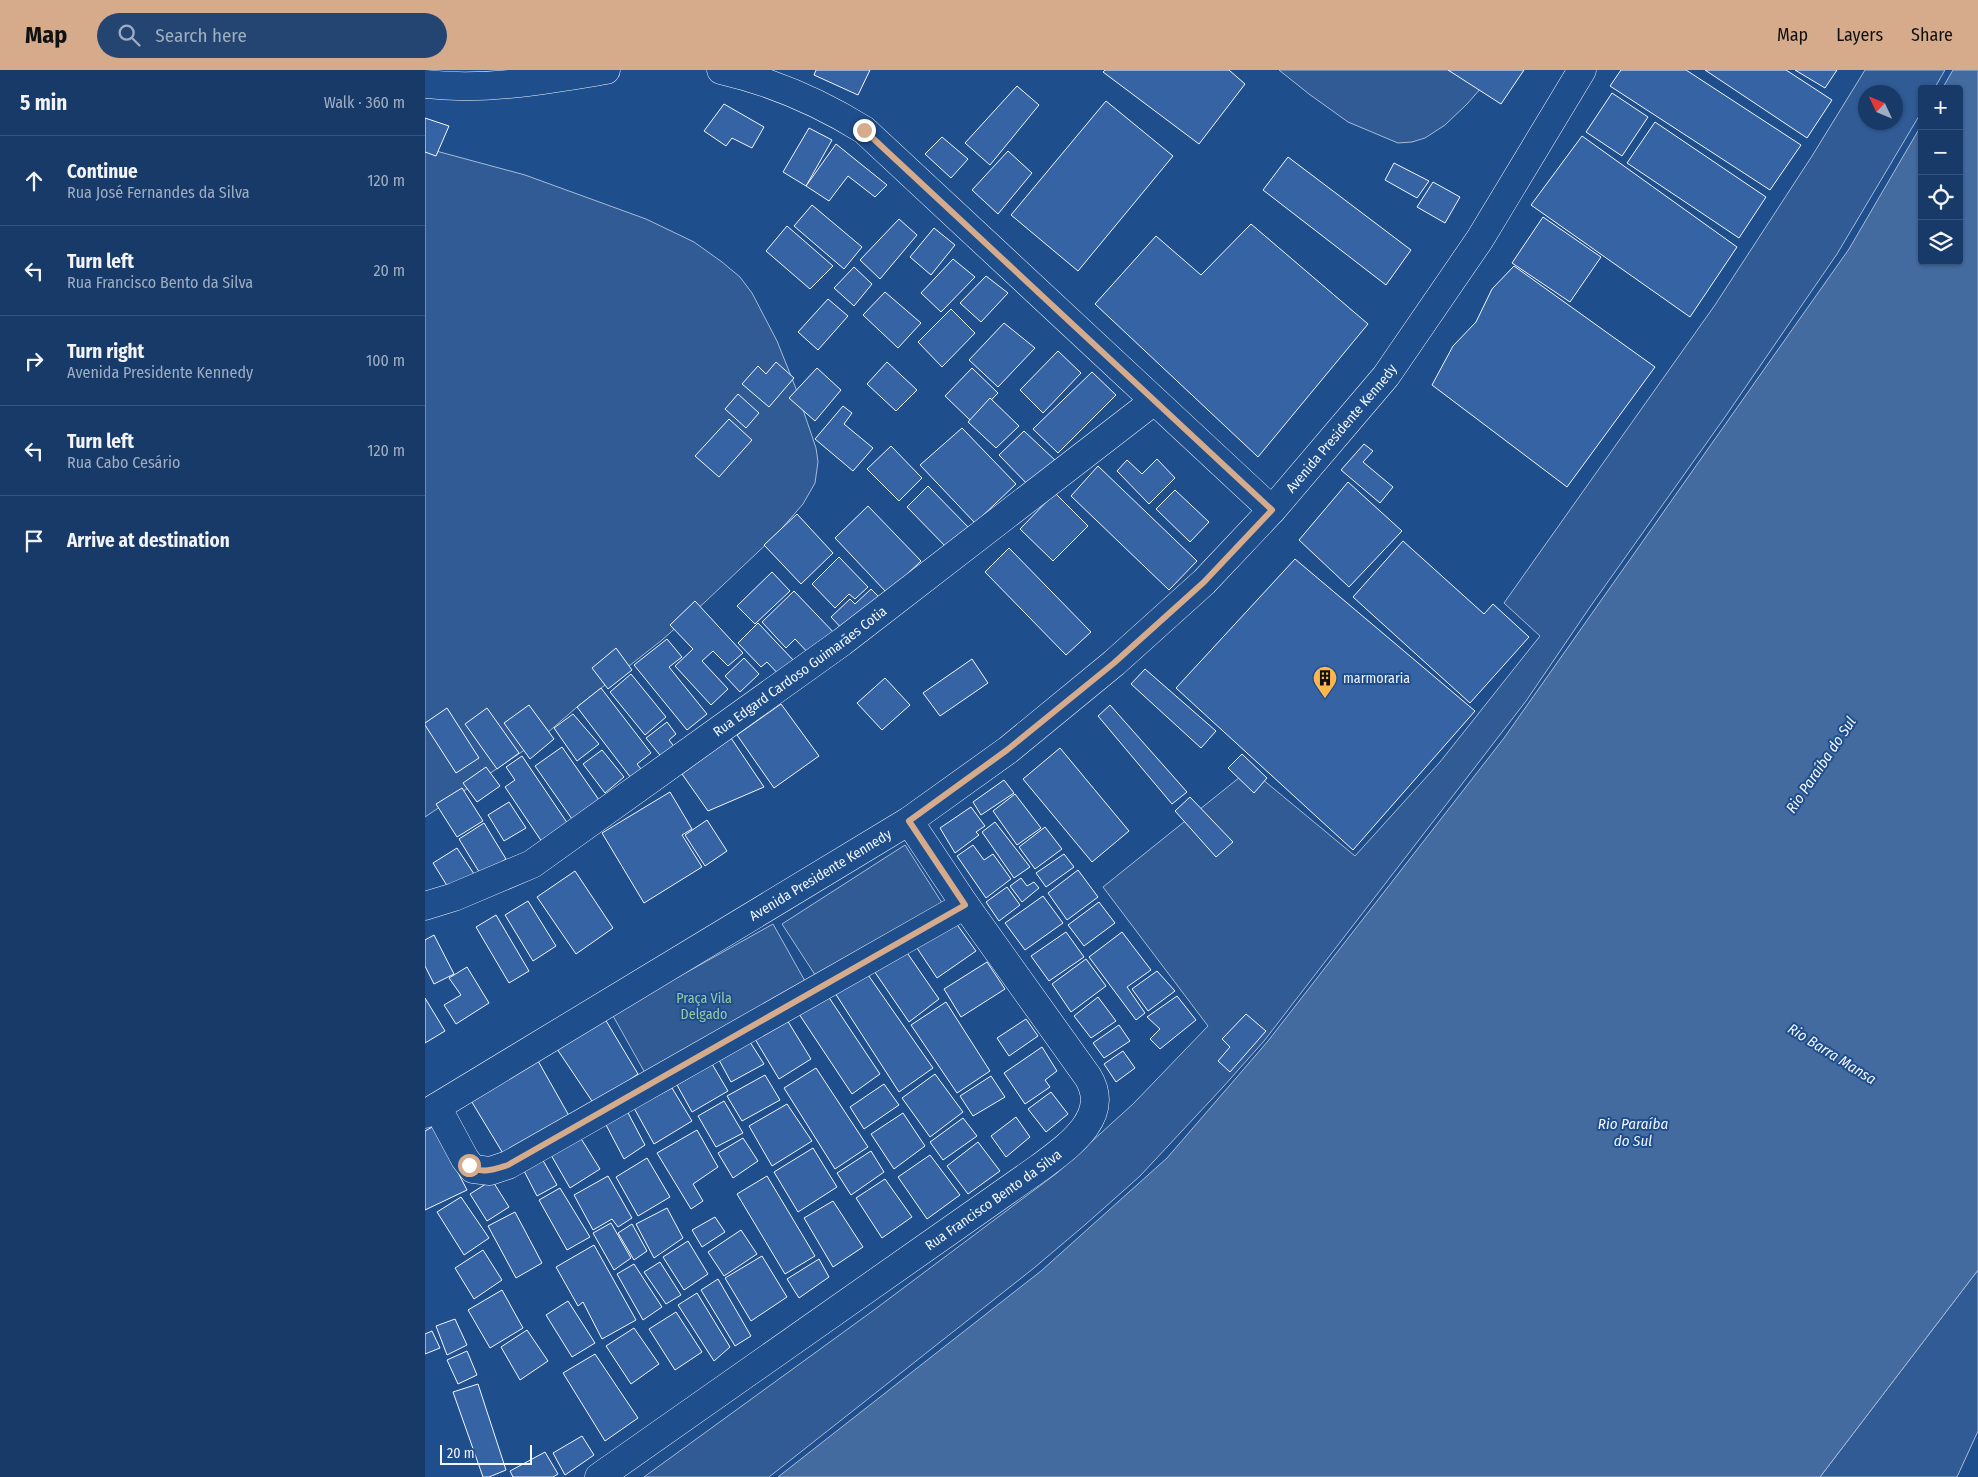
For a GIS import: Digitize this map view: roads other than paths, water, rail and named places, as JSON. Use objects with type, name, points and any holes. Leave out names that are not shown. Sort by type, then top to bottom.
[{"type":"street","points":[[425,84],[470,88],[606,70]]},
{"type":"street","points":[[721,70],[770,83],[801,96],[833,111],[864,130],[1272,510]]},
{"type":"street","name":"Avenida Presidente Kennedy","points":[[431,1110],[909,821],[1007,750],[1114,663],[1204,582],[1272,510],[1386,376],[1481,239],[1582,70]]},
{"type":"street","name":"Rua Edgard Cardoso Guimarães Cotia","points":[[425,906],[454,897],[532,864],[842,642],[1154,401]]},
{"type":"street","name":"Rua Francisco Bento da Silva","points":[[599,1477],[1039,1168],[1067,1146],[1091,1119],[1096,1102],[1093,1085],[965,905],[909,821]]},
{"type":"street","points":[[431,1110],[473,1169],[490,1171],[508,1165],[965,905]]},
{"type":"water","name":"Rio Paraíba do Sul","points":[[1953,70],[1978,70],[1978,1270],[1820,1477],[778,1477],[1041,1271],[1167,1158],[1268,1041],[1504,738],[1849,249],[1918,131],[1918,265],[1963,265],[1963,85],[1944,85]]},
{"type":"place","name":"marmoraria","points":[[1325,699]]},
{"type":"park label","name":"Praça Vila Delgado","points":[[704,1006]]},
{"type":"water label","name":"Rio Barra Mansa","points":[[1832,1054]]}]
